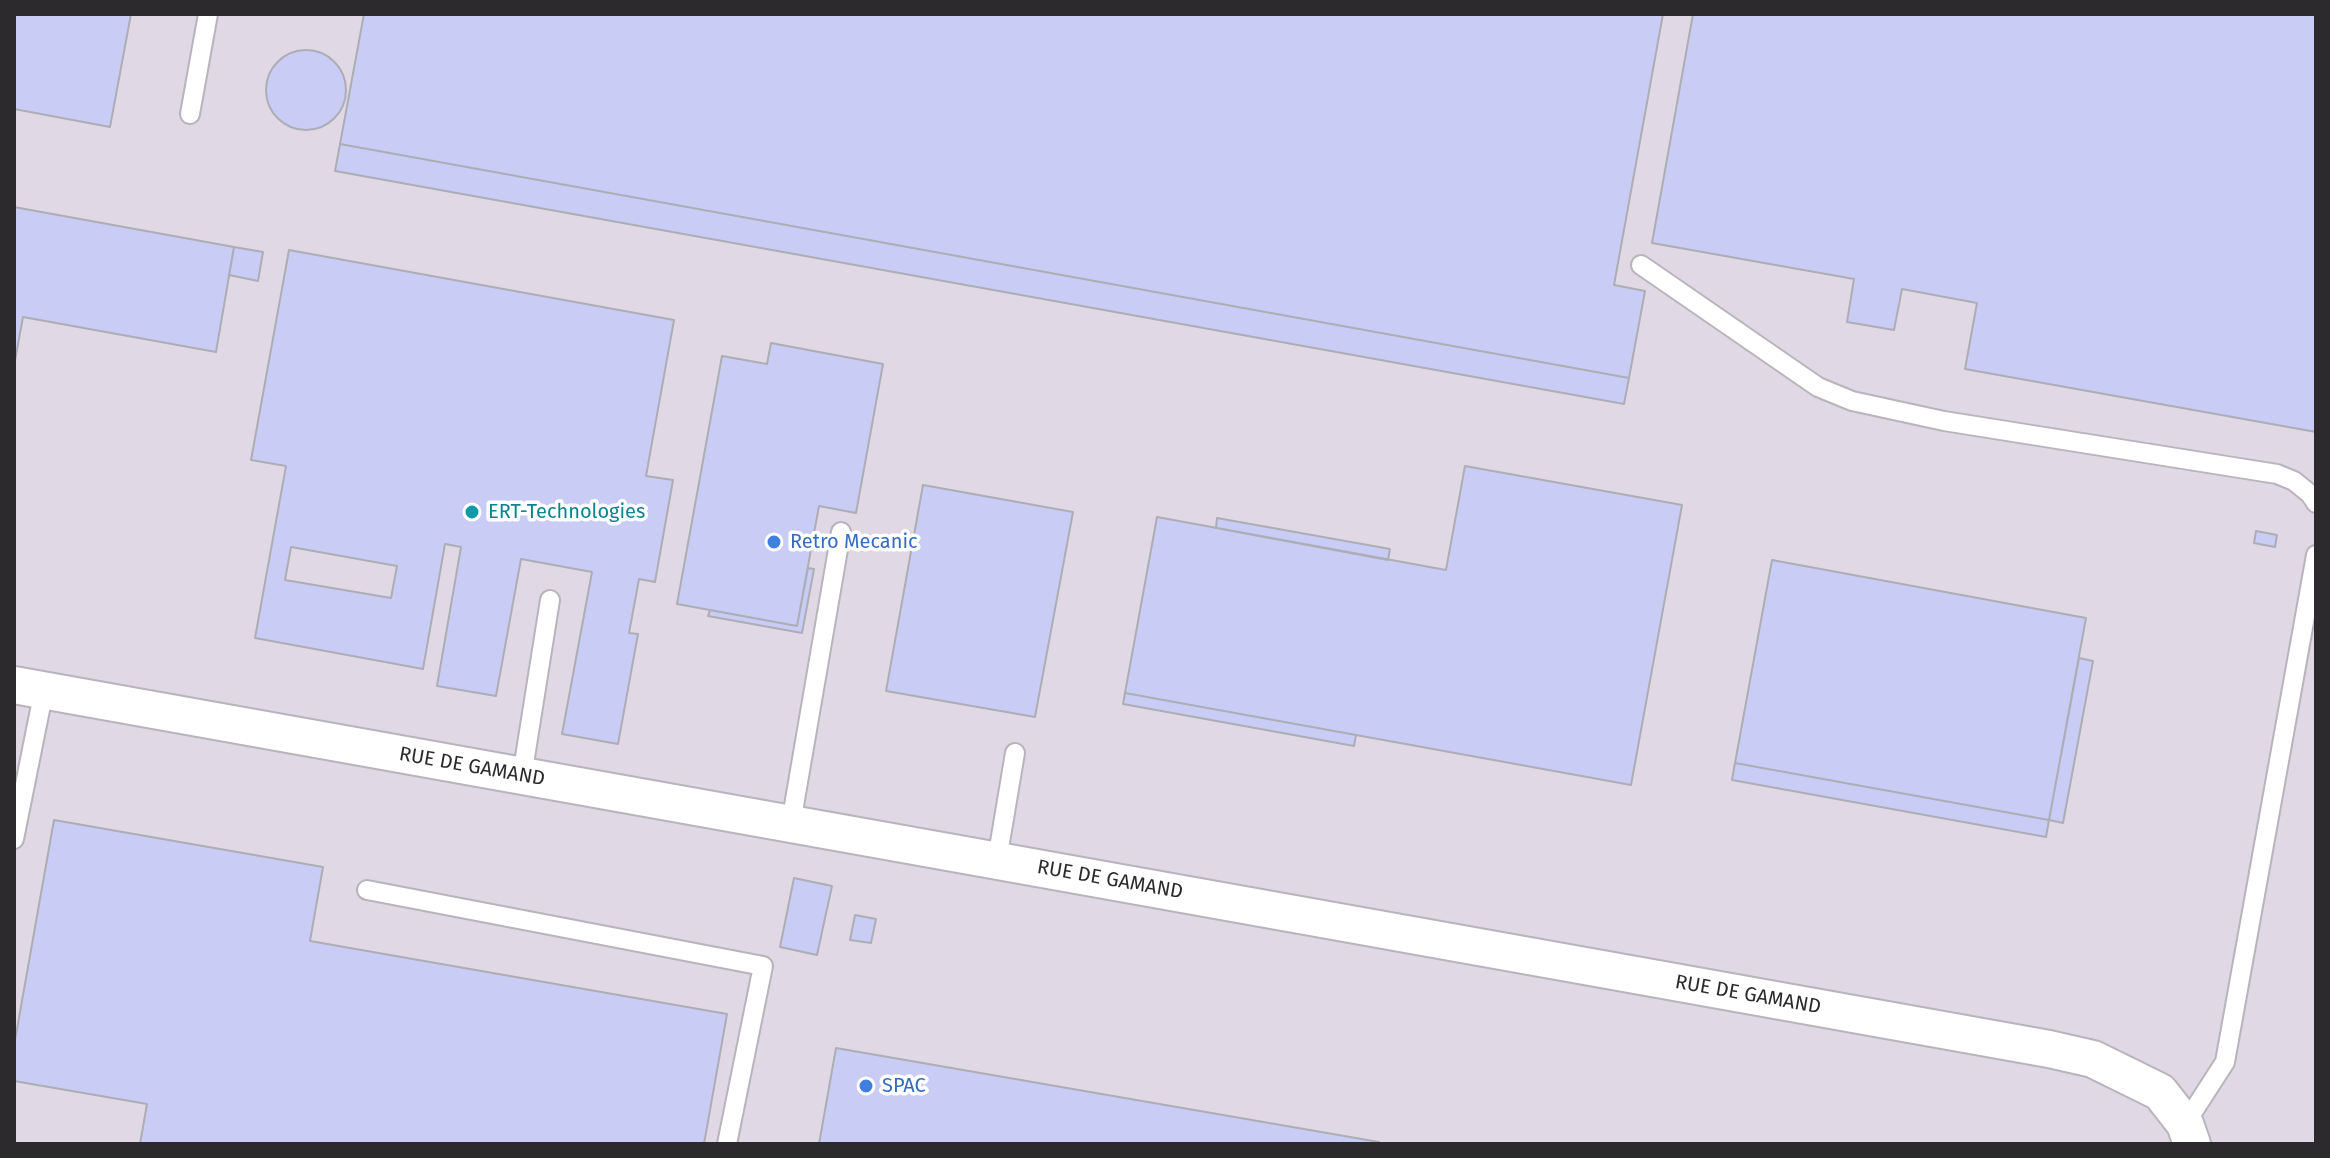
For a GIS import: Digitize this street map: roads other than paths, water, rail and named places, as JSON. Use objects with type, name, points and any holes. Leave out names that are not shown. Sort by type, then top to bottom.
[{"type":"street","name":"RUE DE GAMAND","points":[[29,688],[2049,1049],[2093,1059],[2160,1092],[2188,1134]]},
{"type":"lane","points":[[190,114],[208,14]]},
{"type":"lane","points":[[1641,265],[1818,387],[1852,401],[1931,419],[2277,474],[2294,481],[2316,503]]},
{"type":"lane","points":[[791,823],[841,532]]},
{"type":"lane","points":[[2188,1134],[2225,1062],[2316,555]]},
{"type":"lane","points":[[522,776],[550,600]]},
{"type":"lane","points":[[14,839],[29,688]]},
{"type":"lane","points":[[997,860],[1015,753]]},
{"type":"lane","points":[[367,890],[763,966],[727,1144]]},
{"type":"place","name":"ERT-Technologies","points":[[472,512]]},
{"type":"place","name":"Retro Mecanic","points":[[774,542]]},
{"type":"place","name":"SPAC","points":[[866,1086]]}]
